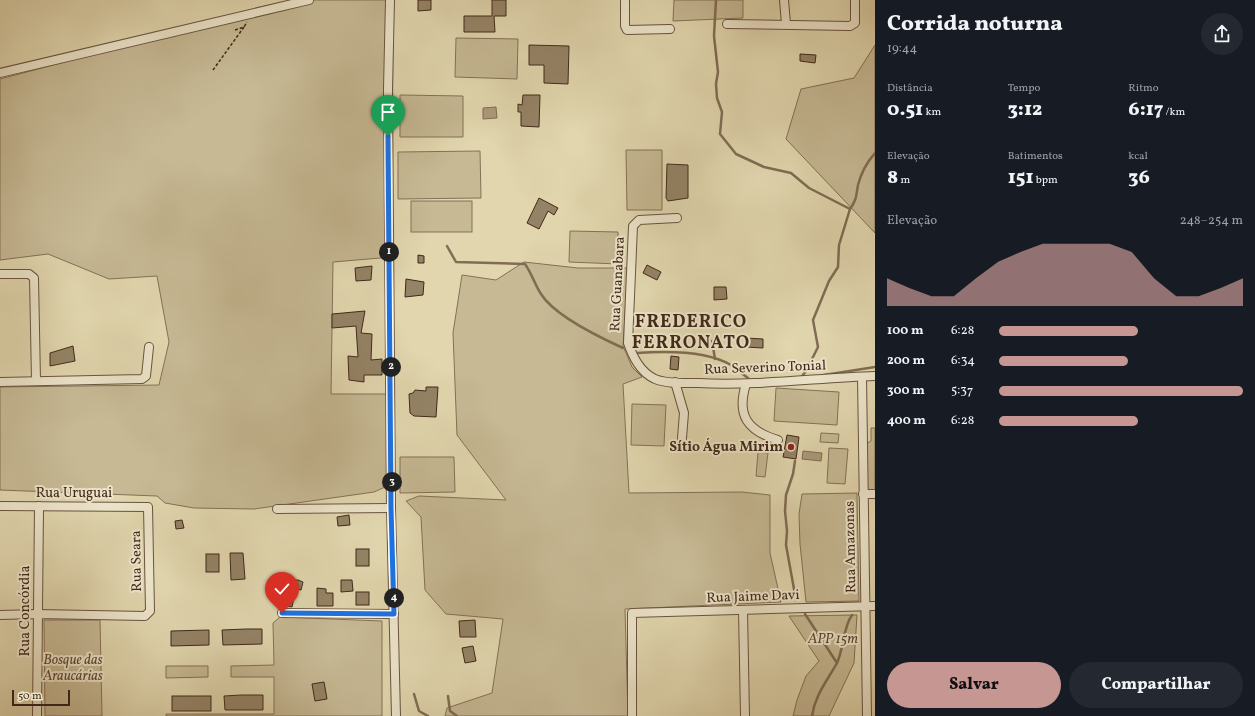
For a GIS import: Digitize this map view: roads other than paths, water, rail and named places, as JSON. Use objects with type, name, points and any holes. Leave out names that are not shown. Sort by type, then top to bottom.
[{"type":"street","points":[[0,73],[309,0]]},
{"type":"street","points":[[390,0],[388,89],[391,508],[396,716]]},
{"type":"street","points":[[624,0],[625,26],[627,30],[670,29]]},
{"type":"street","points":[[784,0],[786,24]]},
{"type":"street","points":[[727,24],[854,25],[855,0]]},
{"type":"street","name":"Rua Guanabara","points":[[655,379],[635,360],[628,343],[633,226],[639,220],[677,218]]},
{"type":"street","points":[[0,274],[29,274],[34,278],[36,381]]},
{"type":"street","points":[[0,382],[142,379],[146,376],[149,347]]},
{"type":"street","name":"Rua Amazonas","points":[[862,376],[867,716]]},
{"type":"street","name":"Rua Severino Tonial","points":[[655,379],[675,382],[746,384],[875,376]]},
{"type":"street","points":[[675,382],[684,413],[682,438]]},
{"type":"street","points":[[746,384],[743,402],[744,415],[752,428],[761,435],[778,440]]},
{"type":"street","points":[[863,494],[875,494]]},
{"type":"street","name":"Rua Uruguai","points":[[0,506],[148,507]]},
{"type":"street","name":"Rua Concórdia","points":[[38,716],[37,614],[39,506]]},
{"type":"street","name":"Rua Seara","points":[[37,614],[145,616],[148,614],[150,611],[148,507]]},
{"type":"street","points":[[277,509],[391,508]]},
{"type":"street","name":"Rua Jaime Davi","points":[[632,716],[632,613],[875,606]]},
{"type":"street","points":[[743,610],[745,716]]},
{"type":"street","points":[[282,613],[394,614]]},
{"type":"street","points":[[0,615],[37,614]]},
{"type":"waterway","points":[[716,0],[714,36],[718,72],[716,84],[717,98],[722,112],[720,134],[736,154],[764,167],[791,173],[809,188],[850,209],[839,245],[838,267],[829,281],[813,320],[818,347],[806,371],[800,379]]},
{"type":"waterway","points":[[850,209],[855,200],[858,185],[863,172],[875,153]]},
{"type":"waterway","points":[[447,246],[456,262],[525,264],[541,294],[556,310],[579,325],[623,348]]},
{"type":"waterway","points":[[712,341],[715,359]]},
{"type":"waterway","points":[[637,353],[672,352],[698,354],[721,360],[731,365],[748,378]]},
{"type":"waterway","points":[[824,375],[875,367]]},
{"type":"waterway","points":[[795,461],[793,474],[786,495],[785,511],[787,531],[786,545],[796,600]]},
{"type":"waterway","points":[[805,614],[837,663],[825,682],[816,701],[812,716]]},
{"type":"waterway","points":[[837,663],[847,625],[852,615]]},
{"type":"waterway","points":[[414,694],[419,711],[428,716]]},
{"type":"waterway","points":[[448,696],[450,711],[457,716]]},
{"type":"place","name":"Sítio Água Mirim","points":[[791,447]]},
{"type":"district","name":"FREDERICO FERRONATO","points":[[691,332]]},
{"type":"park label","name":"APP 15m","points":[[833,639]]},
{"type":"park label","name":"Bosque das Araucárias","points":[[73,668]]}]
